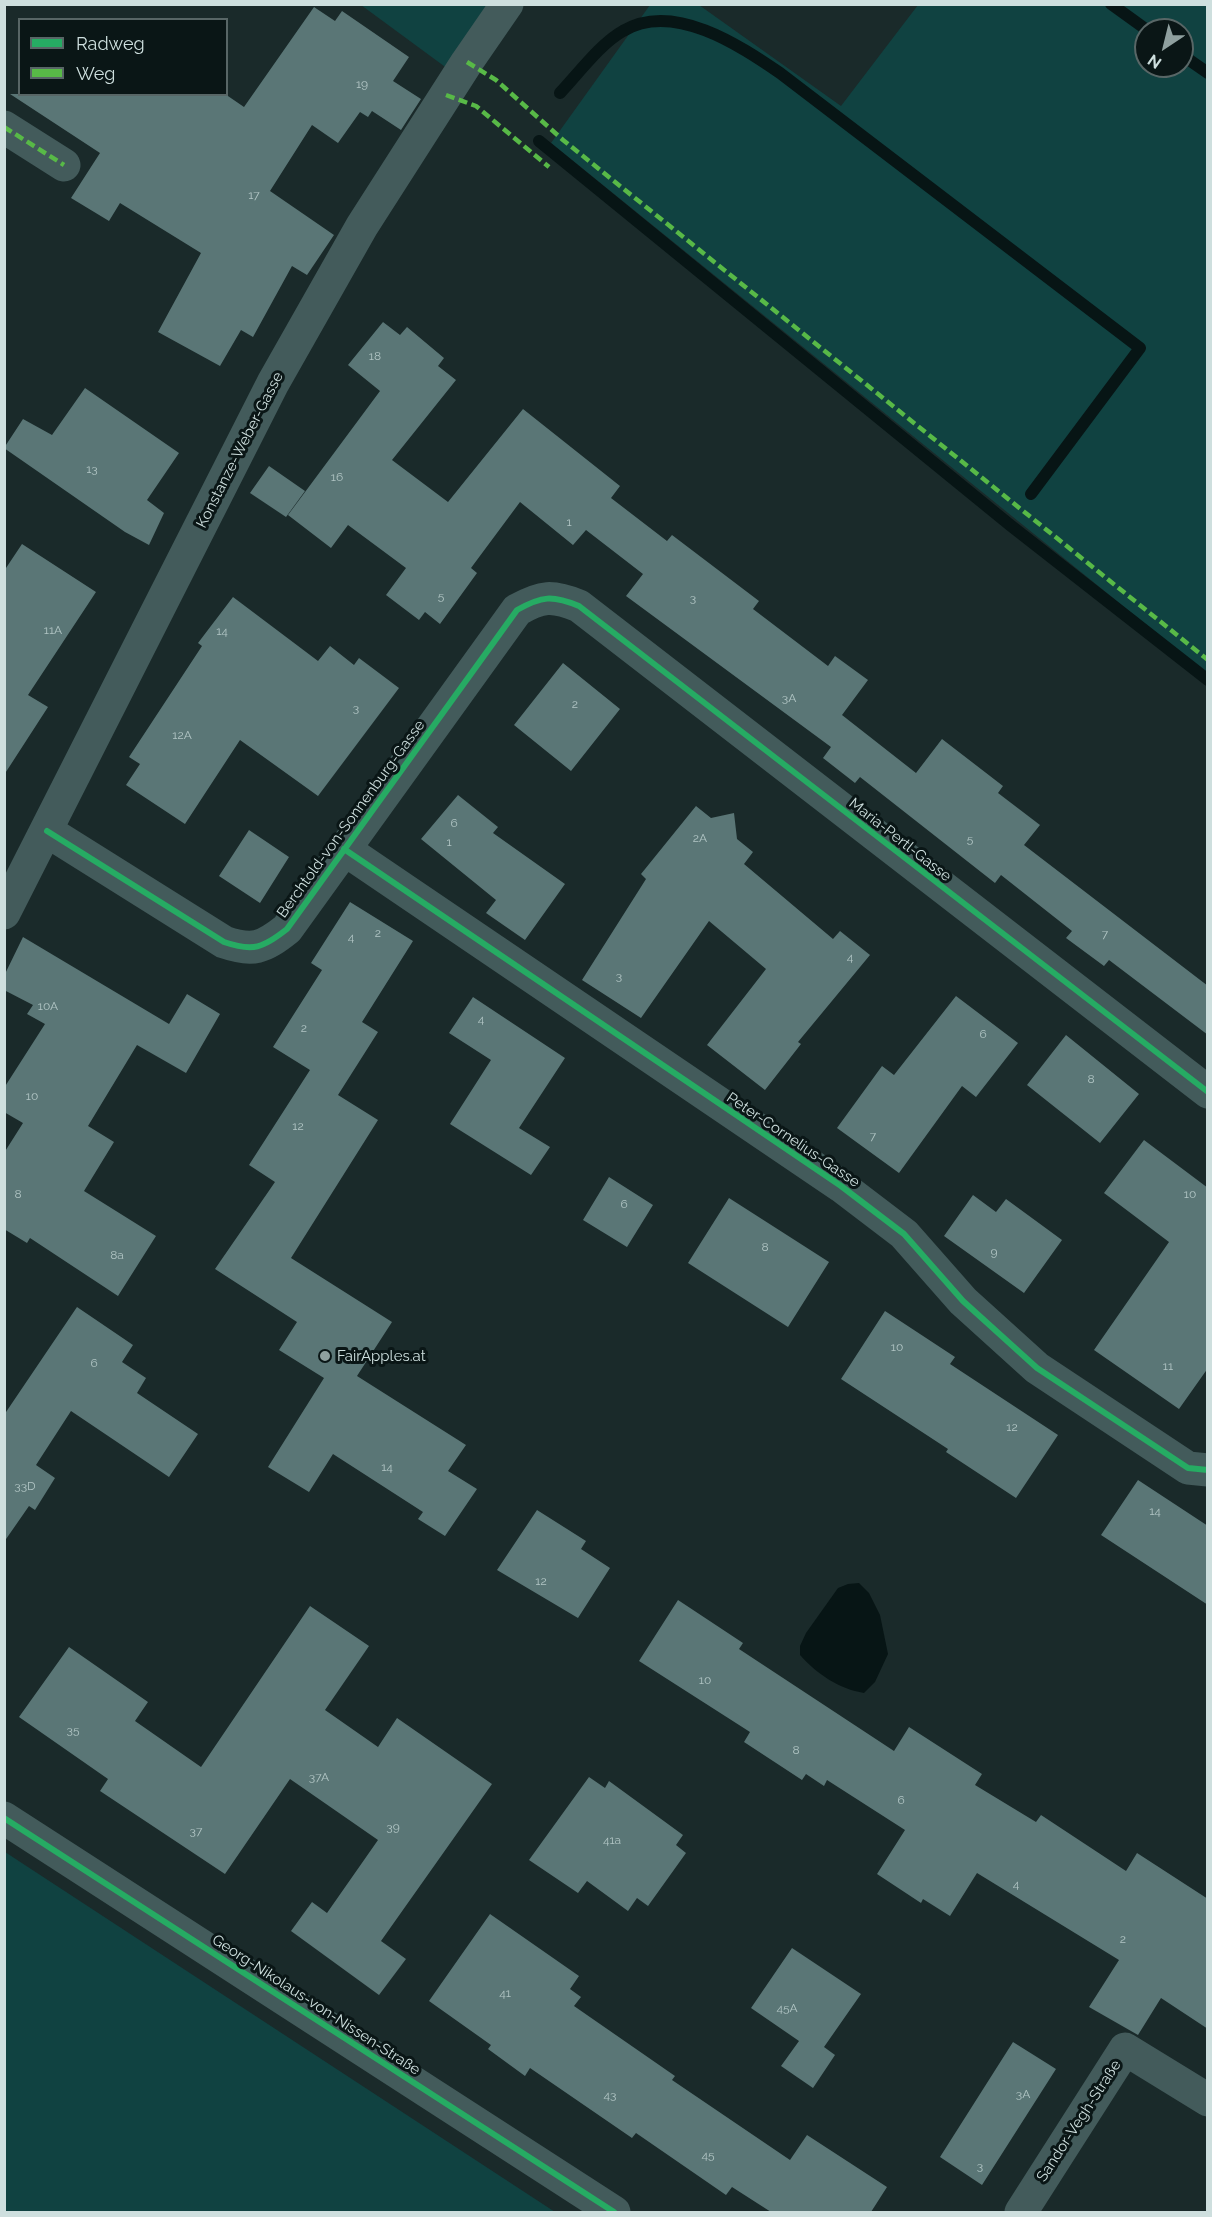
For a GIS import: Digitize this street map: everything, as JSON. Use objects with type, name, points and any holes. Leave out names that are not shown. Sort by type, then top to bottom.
[{"type":"street","name":"Konstanze-Weber-Gasse","points":[[4,913],[273,383],[362,226],[507,4]]},
{"type":"street","points":[[4,127],[64,165]]},
{"type":"street","name":"Berchtold-von-Sonnenburg-Gasse","points":[[47,831],[225,942],[246,949],[268,944],[286,929],[517,609],[534,600],[556,597],[579,606]]},
{"type":"street","name":"Maria-Pertl-Gasse","points":[[579,606],[1208,1092]]},
{"type":"street","name":"Peter-Cornelius-Gasse","points":[[344,849],[841,1186],[904,1234],[963,1301],[1037,1368],[1188,1468],[1208,1470]]},
{"type":"street","name":"Georg-Nikolaus-von-Nissen-Straße","points":[[4,1818],[614,2212]]},
{"type":"street","name":"Sandor-Vegh-Straße","points":[[1021,2212],[1125,2049],[1208,2100]]},
{"type":"shaded area","points":[[361,5],[492,5],[448,69]]},
{"type":"shaded area","points":[[650,5],[699,5],[841,106],[918,5],[1207,5],[1207,674],[551,143]]},
{"type":"shaded area","points":[[859,1583],[869,1593],[880,1615],[888,1654],[875,1682],[864,1693],[829,1680],[800,1655],[800,1646],[806,1633],[838,1588]]},
{"type":"shaded area","points":[[5,1852],[555,2212],[5,2212]]},
{"type":"building","points":[[314,7],[335,21],[342,11],[409,57],[393,81],[421,99],[401,130],[372,111],[368,117],[360,112],[338,143],[312,125],[270,191],[334,235],[307,275],[292,266],[253,337],[241,330],[220,366],[158,332],[201,253],[120,203],[109,221],[71,198],[100,153],[10,94],[18,94],[18,96],[228,96],[244,107]]},
{"type":"building","points":[[383,322],[400,335],[407,327],[444,358],[438,366],[456,380],[392,460],[448,502],[523,409],[620,486],[611,498],[667,541],[672,535],[759,601],[753,609],[828,666],[835,656],[868,680],[842,715],[916,773],[942,739],[1003,786],[998,793],[1040,825],[1024,845],[1208,986],[1208,1035],[1109,960],[1104,966],[1066,938],[1072,931],[1001,875],[995,883],[860,777],[855,783],[823,758],[831,747],[626,596],[643,574],[586,530],[573,545],[520,502],[471,568],[477,573],[440,624],[425,612],[419,620],[386,595],[406,568],[348,525],[331,548],[288,515],[380,391],[348,365]]},
{"type":"building","points":[[85,388],[179,453],[147,500],[164,513],[149,545],[125,532],[4,448],[23,419],[52,435]]},
{"type":"building","points":[[269,466],[305,491],[286,517],[250,493]]},
{"type":"building","points":[[22,544],[96,592],[28,695],[48,707],[4,775],[4,571]]},
{"type":"building","points":[[233,597],[318,661],[330,646],[354,665],[359,658],[399,688],[318,796],[240,740],[185,824],[126,785],[140,764],[129,757],[202,646],[198,643]]},
{"type":"building","points":[[563,663],[620,709],[571,771],[514,725]]},
{"type":"building","points":[[458,795],[498,827],[493,833],[565,884],[525,940],[486,913],[496,900],[421,839]]},
{"type":"building","points":[[696,806],[711,818],[734,813],[737,839],[753,852],[744,864],[833,939],[840,931],[870,955],[798,1042],[801,1044],[765,1090],[707,1045],[766,969],[709,921],[641,1018],[582,980],[646,879],[641,874]]},
{"type":"building","points":[[249,830],[289,857],[260,903],[219,876]]},
{"type":"building","points":[[350,902],[413,941],[362,1022],[378,1032],[338,1095],[378,1120],[291,1258],[392,1322],[357,1376],[466,1445],[448,1471],[477,1489],[445,1536],[418,1519],[423,1512],[333,1454],[309,1492],[268,1467],[324,1378],[279,1350],[297,1322],[215,1269],[275,1182],[249,1165],[310,1070],[273,1047],[322,970],[311,963]]},
{"type":"building","points":[[23,937],[169,1024],[187,994],[220,1014],[186,1073],[137,1045],[88,1126],[114,1142],[84,1191],[156,1236],[118,1296],[30,1238],[27,1243],[4,1229],[4,1153],[23,1123],[4,1112],[4,1088],[45,1024],[27,1014],[33,1005],[4,990],[4,976]]},
{"type":"building","points":[[956,996],[1018,1043],[976,1097],[962,1086],[899,1173],[837,1128],[882,1066],[894,1075]]},
{"type":"building","points":[[473,997],[565,1058],[519,1128],[550,1147],[531,1175],[450,1124],[491,1060],[449,1033]]},
{"type":"building","points":[[1066,1035],[1139,1094],[1100,1143],[1027,1085]]},
{"type":"building","points":[[1144,1140],[1208,1188],[1208,1368],[1179,1409],[1094,1350],[1169,1242],[1104,1193]]},
{"type":"building","points":[[609,1177],[653,1205],[627,1247],[583,1220]]},
{"type":"building","points":[[973,1195],[996,1212],[1006,1199],[1062,1240],[1024,1293],[944,1236]]},
{"type":"building","points":[[729,1198],[829,1262],[788,1327],[688,1263]]},
{"type":"building","points":[[77,1307],[133,1345],[122,1362],[146,1378],[137,1393],[198,1434],[169,1477],[71,1411],[36,1465],[55,1478],[35,1510],[29,1506],[4,1542],[4,1415]]},
{"type":"building","points":[[885,1311],[955,1357],[950,1364],[1058,1435],[1016,1498],[946,1452],[948,1449],[841,1379]]},
{"type":"building","points":[[1138,1480],[1208,1526],[1208,1605],[1101,1535]]},
{"type":"building","points":[[537,1510],[586,1541],[581,1549],[610,1568],[578,1618],[497,1570]]},
{"type":"building","points":[[678,1600],[743,1643],[739,1649],[894,1751],[909,1727],[982,1774],[975,1785],[1036,1822],[1041,1815],[1126,1871],[1137,1853],[1208,1899],[1208,2029],[1161,1998],[1138,2035],[1089,2007],[1119,1960],[977,1873],[950,1916],[923,1899],[921,1903],[877,1874],[905,1830],[827,1780],[824,1786],[806,1774],[802,1780],[744,1742],[750,1732],[639,1661]]},
{"type":"building","points":[[310,1606],[369,1646],[325,1710],[378,1747],[397,1718],[492,1784],[381,1941],[406,1959],[379,1995],[291,1931],[312,1902],[327,1913],[378,1840],[290,1779],[225,1874],[100,1791],[108,1779],[19,1717],[69,1647],[148,1702],[135,1721],[201,1767]]},
{"type":"building","points":[[589,1777],[605,1788],[609,1781],[683,1835],[676,1845],[686,1853],[648,1906],[637,1898],[628,1911],[587,1881],[578,1893],[529,1860]]},
{"type":"building","points":[[490,1914],[579,1976],[570,1989],[581,1997],[574,2006],[675,2076],[672,2080],[790,2160],[807,2135],[887,2187],[871,2212],[771,2212],[732,2187],[726,2195],[636,2133],[632,2138],[530,2068],[525,2076],[488,2049],[491,2045],[429,2001]]},
{"type":"building","points":[[792,1948],[861,1994],[824,2047],[835,2055],[813,2088],[781,2066],[799,2041],[751,2008]]},
{"type":"building","points":[[1013,2042],[1056,2069],[982,2185],[940,2157]]},
{"type":"waterway","points":[[1111,4],[1134,21]]},
{"type":"waterway","points":[[560,93],[598,51],[623,31],[642,23],[663,21],[705,30],[745,50],[780,73],[1140,348],[1031,494]]},
{"type":"waterway","points":[[1194,63],[1208,73]]},
{"type":"waterway","points":[[539,141],[1010,525],[1208,680]]},
{"type":"marked path","points":[[467,62],[496,80],[563,140],[1208,660]]},
{"type":"marked path","points":[[446,95],[476,106],[549,167]]},
{"type":"marked path","points":[[4,127],[64,165]]},
{"type":"cycle path","points":[[47,831],[224,942],[243,947],[264,944],[287,929],[517,610],[540,600],[561,600],[579,606],[1208,1092]]},
{"type":"cycle path","points":[[344,849],[841,1186],[904,1234],[963,1301],[1037,1368],[1188,1468],[1208,1470]]},
{"type":"cycle path","points":[[4,1818],[614,2212]]},
{"type":"place","name":"FairApples.at","points":[[325,1356]]}]
